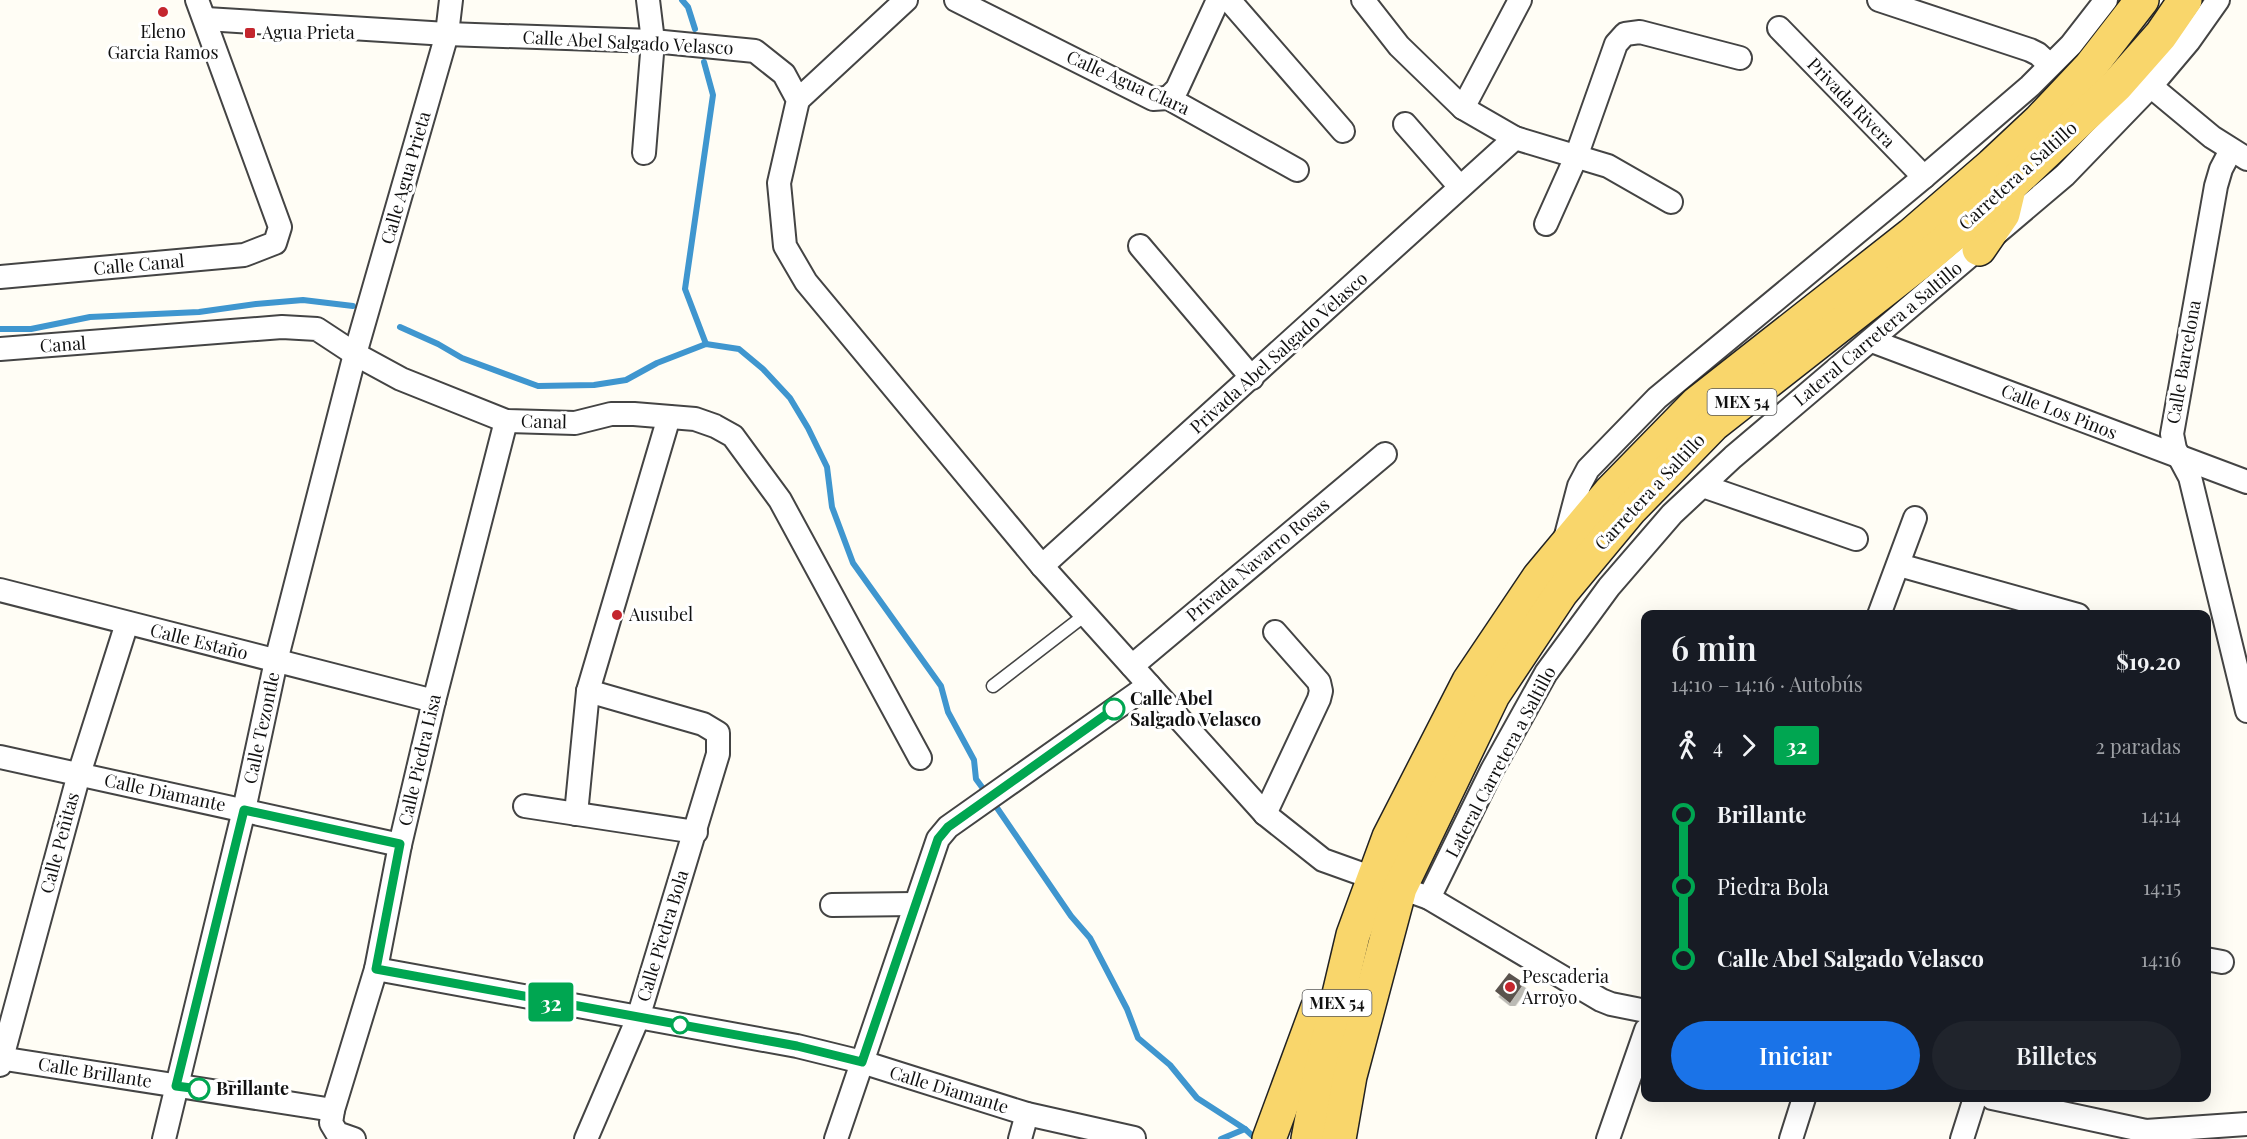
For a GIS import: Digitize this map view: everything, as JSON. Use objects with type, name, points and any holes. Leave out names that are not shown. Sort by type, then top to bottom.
[{"type":"main road","name":"Carretera a Saltillo","points":[[1401,888],[1389,837],[1469,681],[1539,577],[1563,548],[1610,492],[1696,404],[1911,235],[2039,121],[2090,67],[2142,0]]},
{"type":"main road","name":"Carretera a Saltillo","points":[[1340,1139],[1322,1070],[1401,888],[1493,695],[1561,593],[1630,510],[1714,424],[1928,256],[2010,186],[2100,102],[2141,77],[2161,35],[2185,0]]},
{"type":"main road","points":[[1979,249],[2003,214],[2010,186]]},
{"type":"main road","name":"Carretera a Saltillo","points":[[1308,1139],[1353,935],[1401,888]]},
{"type":"main road","points":[[1269,1139],[1322,1070]]},
{"type":"street","name":"Calle Agua Prieta","points":[[356,354],[447,34],[451,0]]},
{"type":"street","points":[[644,153],[653,41],[648,0]]},
{"type":"street","points":[[906,0],[798,100],[779,183],[785,246],[806,282],[1042,566],[1265,814],[1323,860],[1401,888],[1600,1000],[1641,1010]]},
{"type":"street","name":"Calle Agua Clara","points":[[956,0],[1153,99],[1168,98],[1297,170]]},
{"type":"street","points":[[1168,98],[1177,89],[1218,0]]},
{"type":"street","points":[[1229,0],[1343,131]]},
{"type":"street","points":[[1363,0],[1399,45],[1462,108],[1515,138],[1608,166],[1671,202]]},
{"type":"street","points":[[1462,108],[1520,0]]},
{"type":"street","points":[[1879,0],[2030,50],[2050,65]]},
{"type":"street","points":[[1563,548],[1579,486],[1588,469],[1657,398],[2030,87],[2071,45],[2106,0]]},
{"type":"street","name":"Lateral Carretera a Saltillo","points":[[1401,888],[1492,770],[1546,673],[1609,587],[1672,514],[1801,398],[1872,341],[2065,175],[2141,77],[2189,41],[2218,0]]},
{"type":"street","name":"Calle Abel Salgado Velasco","points":[[202,10],[447,34],[653,41],[755,51],[784,74],[798,100]]},
{"type":"street","name":"Calle Canal","points":[[0,277],[244,255],[275,243],[280,227],[202,10]]},
{"type":"street","name":"Privada Rivera","points":[[1779,28],[1924,177]]},
{"type":"street","points":[[1546,224],[1576,157],[1616,44],[1625,34],[1641,32],[1740,58]]},
{"type":"street","points":[[2141,77],[2212,137],[2239,155]]},
{"type":"street","points":[[1405,124],[1460,187]]},
{"type":"street","name":"Privada Abel Salgado Velasco","points":[[1042,566],[1515,138]]},
{"type":"street","name":"Calle Barcelona","points":[[2239,155],[2221,169],[2216,186],[2172,442],[2190,477],[2247,711]]},
{"type":"street","points":[[1140,246],[1252,378]]},
{"type":"street","name":"Canal","points":[[0,349],[282,327],[317,328],[356,354],[401,379],[506,421],[575,423],[611,414],[695,419],[715,426],[733,436],[785,510],[920,758]]},
{"type":"street","name":"Calle Los Pinos","points":[[1872,341],[2247,482]]},
{"type":"street","name":"Calle Tezontle","points":[[164,1139],[244,810],[276,661],[356,354]]},
{"type":"street","points":[[576,814],[588,691],[669,417]]},
{"type":"street","name":"Calle Piedra Lisa","points":[[345,1136],[331,1123],[333,1110],[376,969],[400,844],[506,421]]},
{"type":"street","name":"Privada Navarro Rosas","points":[[1132,666],[1385,454]]},
{"type":"street","points":[[1703,486],[1856,539]]},
{"type":"street","points":[[1882,610],[1915,518]]},
{"type":"street","points":[[1899,565],[2060,610]]},
{"type":"street","name":"Calle Estaño","points":[[0,590],[434,701]]},
{"type":"street","name":"Calle Peñitas","points":[[0,1060],[80,774],[127,623]]},
{"type":"street","points":[[1265,814],[1321,691],[1319,682],[1275,632]]},
{"type":"street","points":[[836,1139],[938,839],[958,819],[1149,685]]},
{"type":"street","name":"Calle Piedra Bola","points":[[586,1139],[638,1018],[718,754],[718,733],[703,724],[588,691]]},
{"type":"street","name":"Calle Diamante","points":[[0,757],[400,844]]},
{"type":"street","points":[[525,806],[696,832]]},
{"type":"street","points":[[832,905],[915,904]]},
{"type":"street","name":"Calle Diamante","points":[[376,969],[797,1046],[862,1062],[1028,1114],[1134,1138]]},
{"type":"street","points":[[1608,1139],[1641,1044]]},
{"type":"street","name":"Calle Brillante","points":[[0,1060],[333,1110]]},
{"type":"street","points":[[1791,1139],[1803,1102]]},
{"type":"street","points":[[1962,1139],[1974,1102]]},
{"type":"street","points":[[2008,1102],[2144,1135],[2247,1124]]},
{"type":"street","points":[[1020,1139],[1028,1114]]},
{"type":"lane","points":[[993,686],[1085,615]]},
{"type":"building","name":"Pescaderia Arroyo","points":[[1509,973],[1524,983],[1510,1003],[1495,991]]},
{"type":"waterway","points":[[682,0],[688,7],[695,29]]},
{"type":"waterway","points":[[704,62],[713,95],[685,289],[706,344]]},
{"type":"waterway","points":[[0,329],[31,329],[90,317],[199,312],[303,300],[353,306]]},
{"type":"waterway","points":[[400,327],[462,358],[538,386],[594,385],[626,380],[657,363],[706,344],[739,349],[763,369],[790,398],[808,428],[827,467],[832,507],[853,563],[941,686],[948,712],[974,760],[976,779],[987,794]]},
{"type":"waterway","points":[[993,802],[1071,916],[1090,938],[1127,1009],[1138,1038],[1170,1065],[1197,1098],[1245,1129],[1256,1139]]},
{"type":"waterway","points":[[1221,1139],[1245,1129]]},
{"type":"bus line","name":"32","points":[[199,1089],[176,1086],[244,810],[400,844],[376,969],[797,1046],[862,1062],[938,839],[948,827],[1114,709]]},
{"type":"place","name":"Eleno Garcia Ramos","points":[[163,12]]},
{"type":"place","name":"Agua Prieta","points":[[250,33]]},
{"type":"place","name":"Ausubel","points":[[617,615]]},
{"type":"place","name":"Calle Abel Salgado Velasco","points":[[1114,709]]},
{"type":"place","name":"Pescaderia Arroyo","points":[[1510,987]]},
{"type":"place","name":"Brillante","points":[[199,1089]]}]
